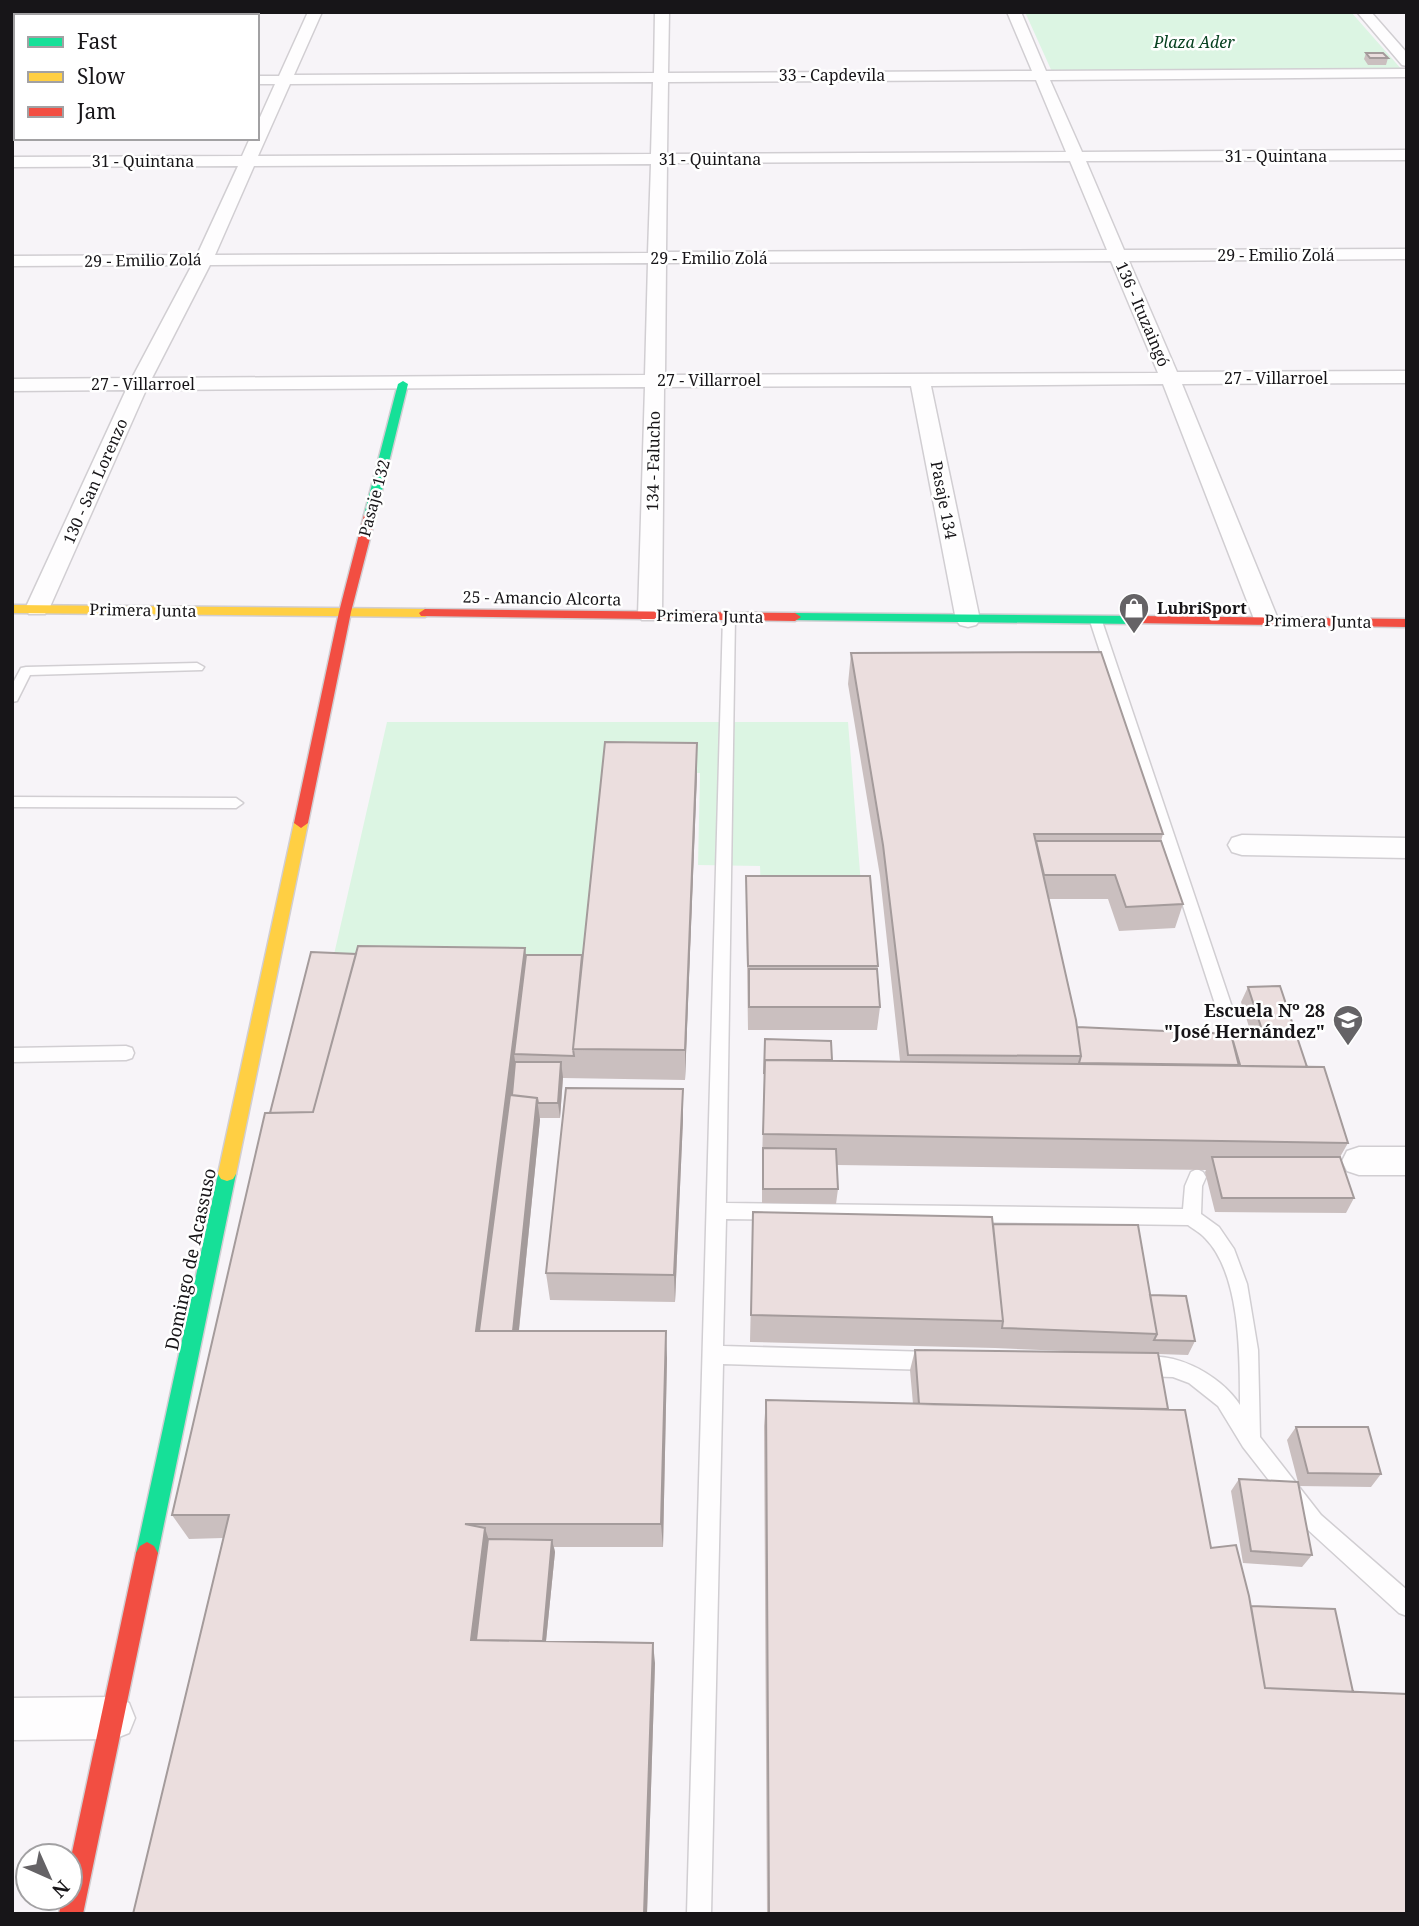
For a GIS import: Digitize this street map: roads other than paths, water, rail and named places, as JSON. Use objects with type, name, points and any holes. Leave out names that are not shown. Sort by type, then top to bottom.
[{"type":"main road","name":"Pasaje 132","points":[[346,604],[403,384]]},
{"type":"main road","points":[[12,593],[41,601]]},
{"type":"main road","name":"Primera Junta","points":[[12,609],[41,601],[650,607],[729,616],[966,611],[1096,621],[1262,608],[1407,623]]},
{"type":"main road","points":[[650,607],[966,611],[1113,603]]},
{"type":"main road","name":"Domingo de Acassuso","points":[[71,1914],[346,604]]},
{"type":"main road","points":[[1380,606],[1407,607]]},
{"type":"street","name":"130 - San Lorenzo","points":[[259,135],[315,12]]},
{"type":"street","name":"134 - Falucho","points":[[650,607],[662,12]]},
{"type":"street","name":"136 - Ituzaingó","points":[[1014,12],[1170,378],[1262,608]]},
{"type":"street","points":[[1364,12],[1407,62]]},
{"type":"street","name":"33 - Capdevila","points":[[259,79],[1407,73]]},
{"type":"street","name":"130 - San Lorenzo","points":[[41,601],[139,384],[204,259],[257,140]]},
{"type":"street","name":"31 - Quintana","points":[[12,162],[1407,155]]},
{"type":"street","name":"29 - Emilio Zolá","points":[[12,261],[1407,254]]},
{"type":"street","name":"27 - Villarroel","points":[[12,385],[403,384],[654,379],[920,381],[1407,377]]},
{"type":"street","name":"Pasaje 134","points":[[920,381],[966,611]]},
{"type":"street","points":[[1242,845],[1407,848]]},
{"type":"street","points":[[1359,1161],[1407,1161]]},
{"type":"street","points":[[12,1719],[114,1718]]},
{"type":"lane","points":[[699,1914],[729,616]]},
{"type":"lane","points":[[1096,621],[1226,1013]]},
{"type":"lane","points":[[12,698],[26,671],[197,667]]},
{"type":"lane","points":[[12,802],[236,803]]},
{"type":"lane","points":[[12,1055],[126,1053]]},
{"type":"lane","points":[[1191,1217],[1194,1201],[1192,1185],[1198,1177]]},
{"type":"lane","points":[[717,1211],[1191,1217],[1204,1223],[1215,1234],[1229,1257],[1241,1296],[1249,1378],[1250,1440]]},
{"type":"lane","points":[[713,1355],[950,1362]]},
{"type":"lane","points":[[1117,1366],[1173,1368],[1196,1377],[1225,1399],[1250,1440],[1314,1522],[1407,1605]]},
{"type":"place","name":"LubriSport","points":[[1134,635]]},
{"type":"place","name":"Escuela Nº 28 \"José Hernández\"","points":[[1348,1047]]},
{"type":"park label","name":"Plaza Ader","points":[[1194,42]]}]
